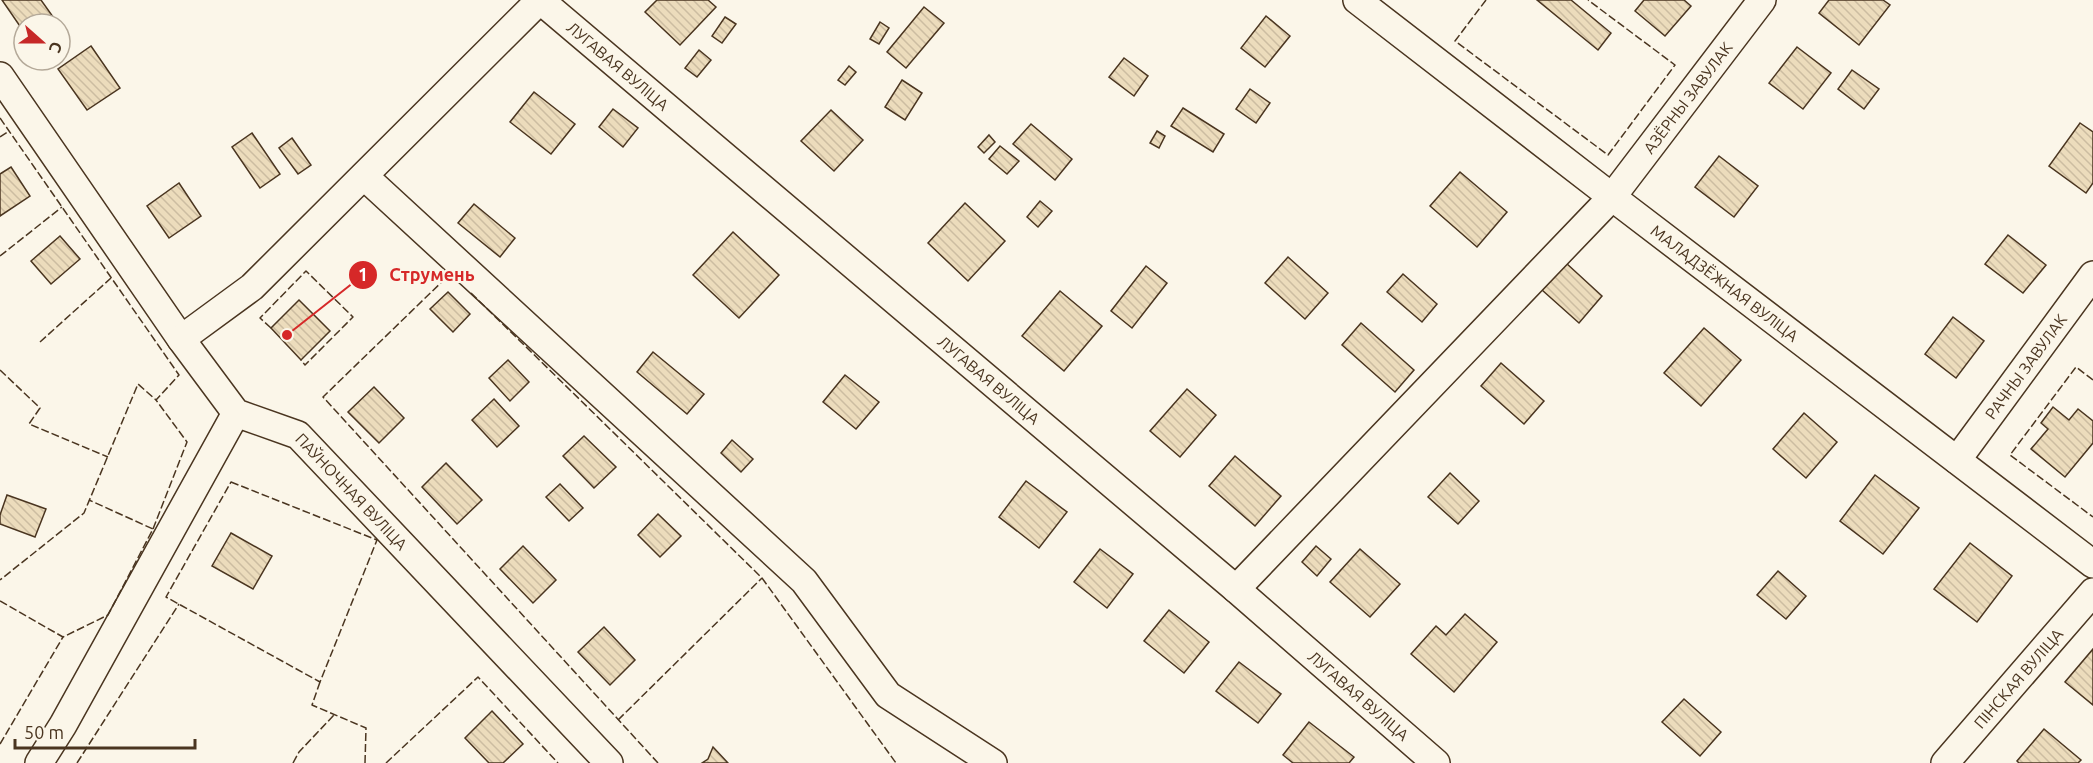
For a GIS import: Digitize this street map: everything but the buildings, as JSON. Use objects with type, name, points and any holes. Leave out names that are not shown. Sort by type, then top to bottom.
[{"type":"street","points":[[181,339],[252,287],[540,0]]},
{"type":"street","name":"ЛУГАВАЯ ВУЛІЦА","points":[[540,0],[1236,589],[1436,763]]},
{"type":"street","name":"МАЛАДЗЁЖНАЯ ВУЛІЦА","points":[[1357,0],[2093,564]]},
{"type":"street","name":"АЗЁРНЫ ЗАВУЛАК","points":[[1236,589],[1612,197],[1762,0]]},
{"type":"street","points":[[0,76],[181,339],[236,413],[63,725],[39,763]]},
{"type":"street","points":[[364,176],[804,581],[888,695],[993,763]]},
{"type":"street","name":"РАЧНЫ ЗАВУЛАК","points":[[1957,460],[2093,274]]},
{"type":"street","name":"ПАЎНОЧНАЯ ВУЛІЦА","points":[[236,413],[298,435],[609,763]]},
{"type":"street","name":"ПІНСКАЯ ВУЛІЦА","points":[[1945,763],[2093,592]]},
{"type":"fence","points":[[1486,0],[1455,41],[1608,155],[1675,65],[1588,0]]},
{"type":"fence","points":[[0,118],[179,375],[156,400],[138,384],[84,513],[0,580]]},
{"type":"fence","points":[[0,137],[9,131]]},
{"type":"fence","points":[[0,256],[62,207]]},
{"type":"fence","points":[[271,328],[260,318],[306,271],[353,317],[305,365],[301,360]]},
{"type":"fence","points":[[454,276],[451,273],[323,397],[658,763]]},
{"type":"fence","points":[[40,342],[111,278]]},
{"type":"fence","points":[[471,293],[762,578],[896,763]]},
{"type":"fence","points":[[2093,380],[2076,367],[2010,455],[2093,517]]},
{"type":"fence","points":[[0,370],[40,408],[29,424],[108,457]]},
{"type":"fence","points":[[153,529],[187,442],[156,400]]},
{"type":"fence","points":[[231,482],[377,540],[320,682],[166,597],[231,482]]},
{"type":"fence","points":[[0,601],[63,637],[108,615],[153,529],[89,500]]},
{"type":"fence","points":[[618,720],[762,578]]},
{"type":"fence","points":[[77,763],[179,604]]},
{"type":"fence","points":[[0,744],[63,637]]},
{"type":"fence","points":[[386,763],[478,677],[558,763]]},
{"type":"fence","points":[[320,682],[312,705],[366,728],[365,763]]},
{"type":"fence","points":[[293,763],[299,752],[334,715]]},
{"type":"place","name":"Струмень","points":[[287,335]]}]
